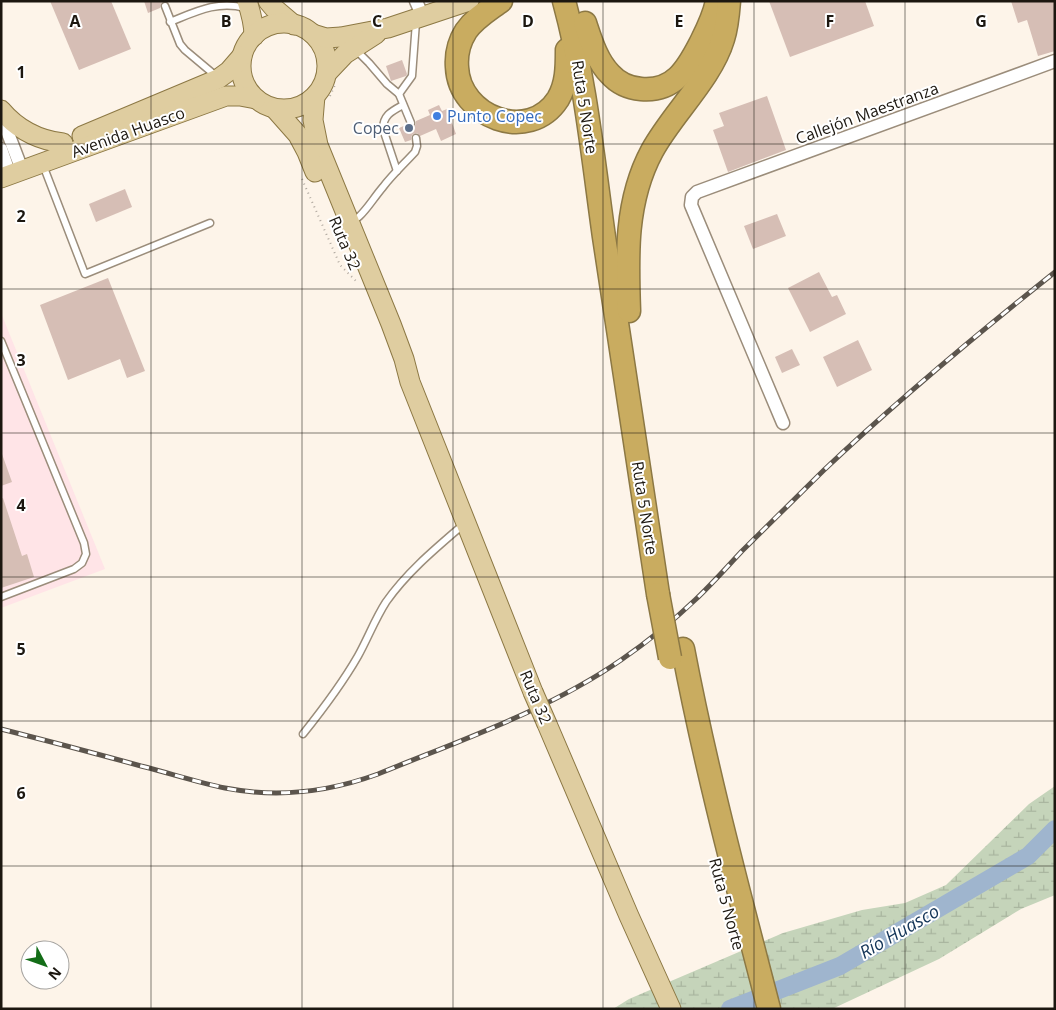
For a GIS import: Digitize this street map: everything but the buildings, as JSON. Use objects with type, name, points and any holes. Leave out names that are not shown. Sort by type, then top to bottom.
[{"type":"highway","points":[[502,1],[478,19],[466,31],[458,48],[456,64],[459,80],[470,101],[476,108],[488,116],[504,121],[520,121],[535,118],[548,110],[558,98],[567,71],[570,4]]},
{"type":"highway","points":[[585,23],[596,51],[611,76],[631,87],[655,89],[671,83],[687,68],[708,28],[716,1]]},
{"type":"highway","points":[[629,311],[628,235],[636,192],[652,152],[668,126],[706,74],[720,48],[726,27],[729,1]]},
{"type":"highway","name":"Ruta 5 Norte","points":[[570,4],[585,23],[598,98],[629,311],[665,590]]},
{"type":"highway","name":"Ruta 5 Norte","points":[[570,4],[573,36],[582,84],[626,384],[665,590],[690,752],[769,1009]]},
{"type":"highway","name":"Ruta 5 Norte","points":[[720,850],[755,1009]]},
{"type":"main road","points":[[268,1],[294,24],[313,34],[323,48],[332,77]]},
{"type":"main road","points":[[294,24],[272,25],[259,31],[245,49],[241,64],[243,80],[256,99],[268,106],[284,110],[292,109],[322,97],[320,89],[332,77],[345,54],[354,48],[419,12],[468,1]]},
{"type":"main road","points":[[249,6],[254,26],[254,36]]},
{"type":"main road","points":[[313,34],[326,38],[341,37],[388,28]]},
{"type":"main road","name":"Avenida Huasco","points":[[9,166],[218,79],[229,71],[242,56]]},
{"type":"main road","name":"Avenida Huasco","points":[[9,166],[42,163],[226,96],[256,99]]},
{"type":"main road","name":"Ruta 32","points":[[322,97],[313,120],[318,145],[365,290],[390,346],[410,382]]},
{"type":"main road","name":"Ruta 32","points":[[275,108],[302,142],[345,226],[391,324],[410,382],[533,692],[671,1009]]},
{"type":"main road","points":[[1,110],[20,128],[30,134],[46,140],[63,143]]},
{"type":"street","name":"Callejón Maestranza","points":[[783,423],[691,205],[692,197],[697,192],[1055,61]]},
{"type":"street","points":[[1,116],[9,166]]},
{"type":"lane","points":[[170,22],[203,8],[220,4],[249,6]]},
{"type":"lane","points":[[164,6],[182,47],[218,79]]},
{"type":"lane","points":[[399,94],[412,76],[419,12]]},
{"type":"lane","points":[[354,48],[386,84],[399,94],[411,123]]},
{"type":"lane","points":[[397,172],[383,126],[387,115],[403,105]]},
{"type":"lane","points":[[345,226],[367,208],[383,186],[415,152],[417,146],[416,138]]},
{"type":"lane","points":[[42,163],[85,274],[210,224]]},
{"type":"lane","points":[[1,341],[84,543],[86,554],[82,563],[74,569],[1,597]]},
{"type":"lane","points":[[304,734],[349,672],[377,618],[396,590],[425,558],[466,522]]},
{"type":"path","points":[[322,97],[332,77]]},
{"type":"path","points":[[301,178],[340,265],[365,290]]},
{"type":"shaded area","points":[[1,313],[105,569],[1,608]]},
{"type":"green space","points":[[1055,786],[1055,895],[1021,909],[939,959],[832,1009],[613,1009],[629,999],[783,933],[862,910],[905,903],[946,885],[1029,804]]},
{"type":"waterway","name":"Río Huasco","points":[[730,1009],[840,966],[1028,856],[1055,829]]},
{"type":"railway","points":[[1,729],[225,788],[264,793],[283,793],[322,789],[378,774],[533,710],[593,678],[659,632],[701,594],[824,470],[880,418],[1055,272]]},
{"type":"place","name":"Punto Copec","points":[[437,116]]},
{"type":"place","name":"Copec","points":[[409,128]]}]
